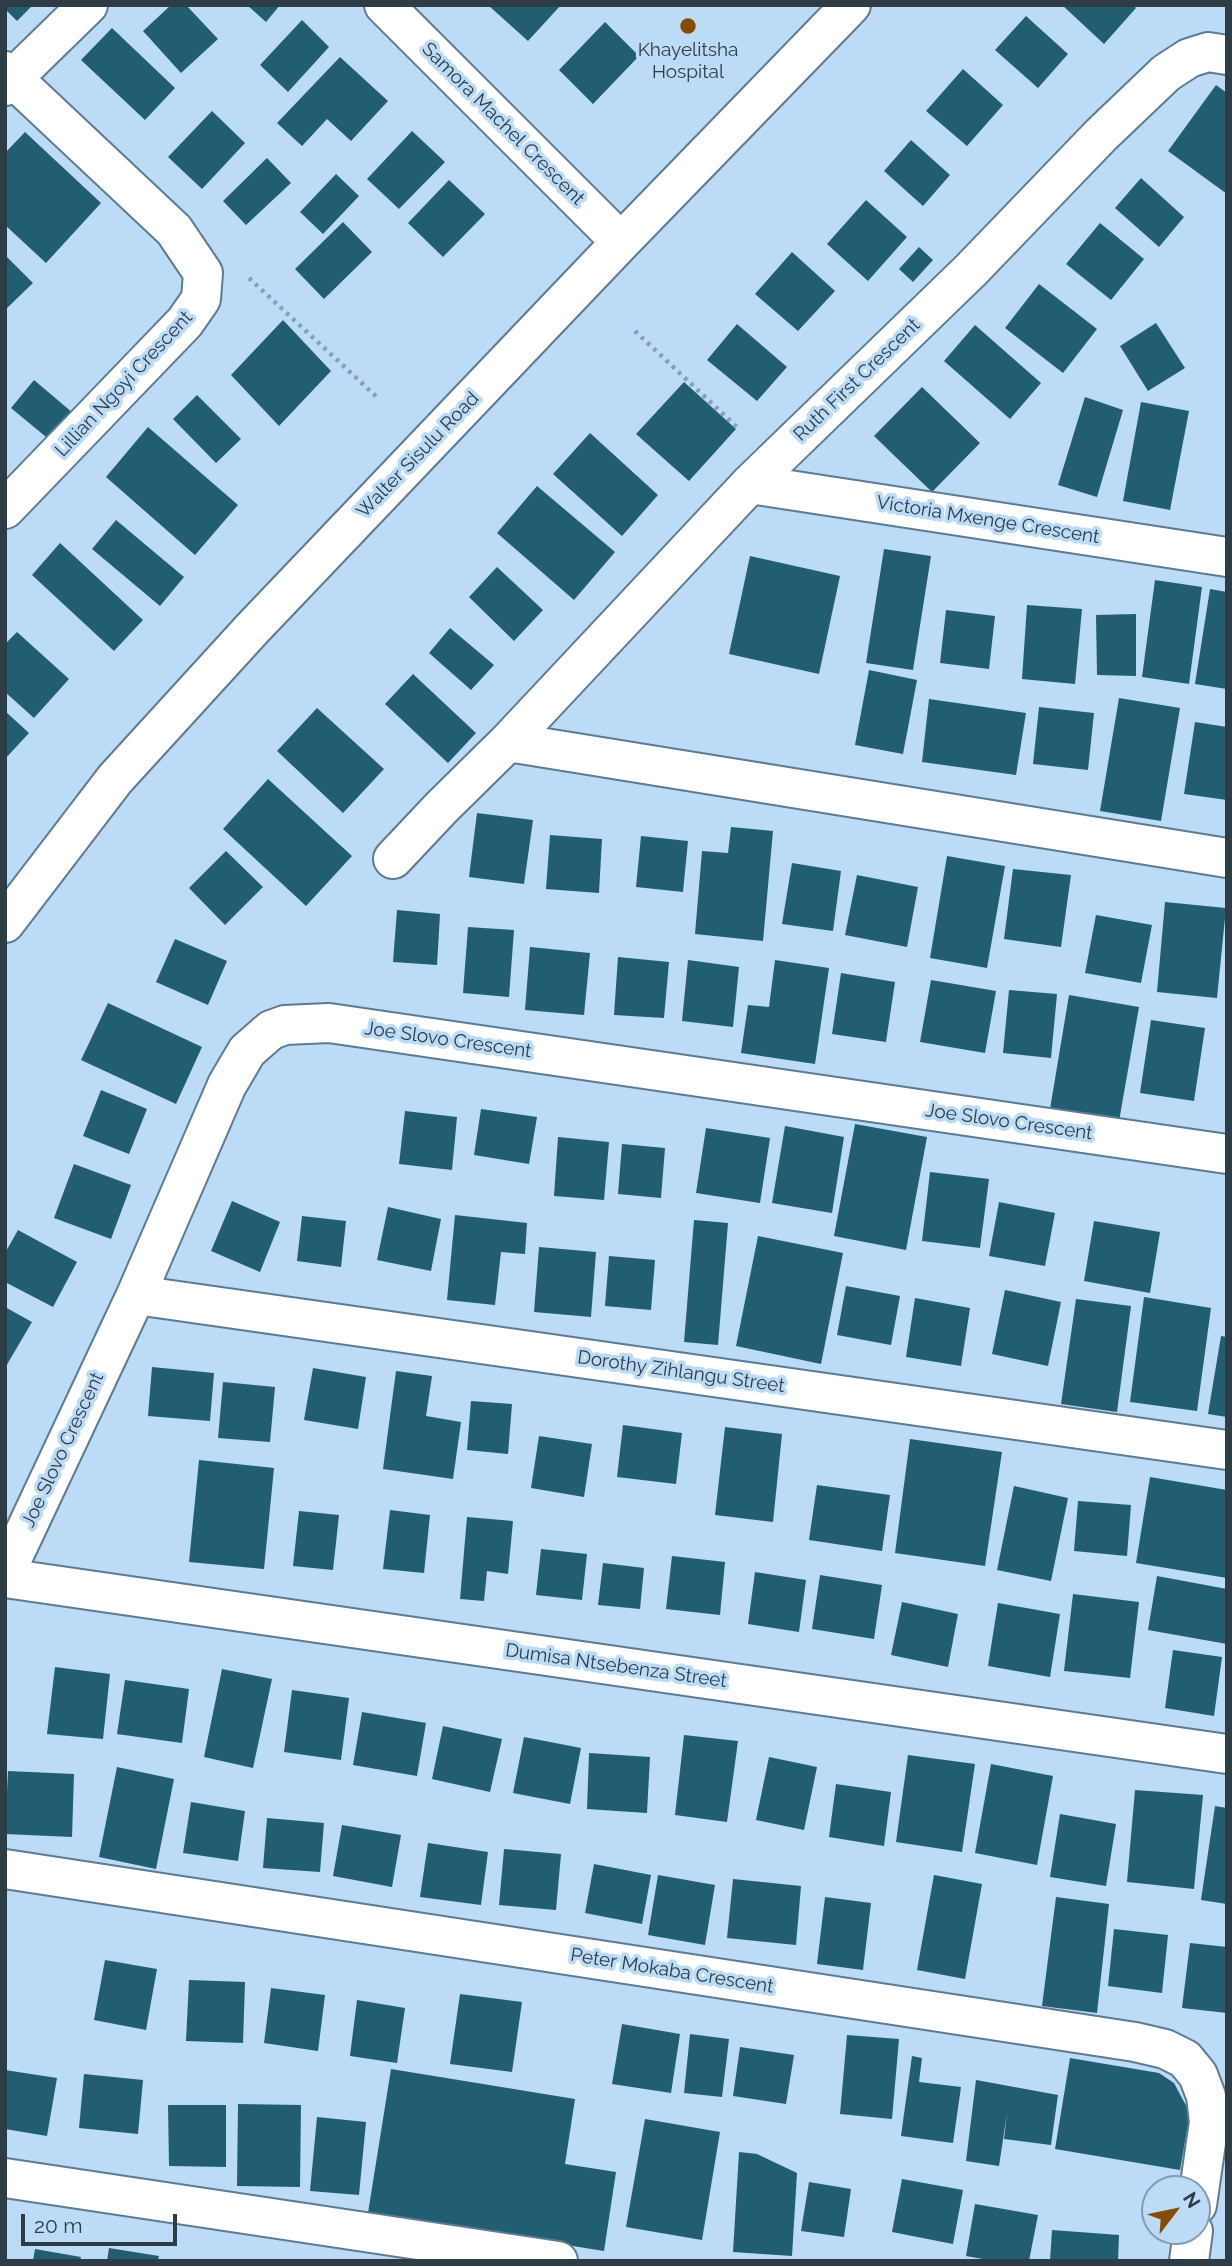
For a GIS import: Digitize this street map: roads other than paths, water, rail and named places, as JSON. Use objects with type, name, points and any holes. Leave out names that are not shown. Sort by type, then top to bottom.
[{"type":"street","points":[[8,78],[88,5]]},
{"type":"street","name":"Samora Machel Crescent","points":[[384,5],[621,242]]},
{"type":"street","name":"Walter Sisulu Road","points":[[5,923],[115,779],[252,629],[851,5]]},
{"type":"street","name":"Ruth First Crescent","points":[[393,859],[508,742],[762,472],[971,270],[1101,135],[1166,73],[1189,58],[1208,52],[1227,55]]},
{"type":"street","name":"Lillian Ngoyi Crescent","points":[[5,509],[186,322],[201,299],[203,273],[174,230],[8,78]]},
{"type":"street","name":"Victoria Mxenge Crescent","points":[[762,472],[1227,556]]},
{"type":"street","points":[[508,742],[1227,859]]},
{"type":"street","name":"Joe Slovo Crescent","points":[[5,1576],[136,1295],[227,1085],[247,1051],[271,1030],[285,1025],[329,1023],[1227,1154]]},
{"type":"street","name":"Dorothy Zihlangu Street","points":[[136,1295],[1227,1450]]},
{"type":"street","name":"Dumisa Ntsebenza Street","points":[[5,1576],[1227,1754]]},
{"type":"street","name":"Peter Mokaba Crescent","points":[[5,1869],[1135,2042],[1165,2049],[1185,2059],[1198,2075],[1206,2096],[1209,2122],[1201,2175]]},
{"type":"street","points":[[5,2178],[558,2261]]},
{"type":"place","name":"Khayelitsha Hospital","points":[[688,26]]}]
